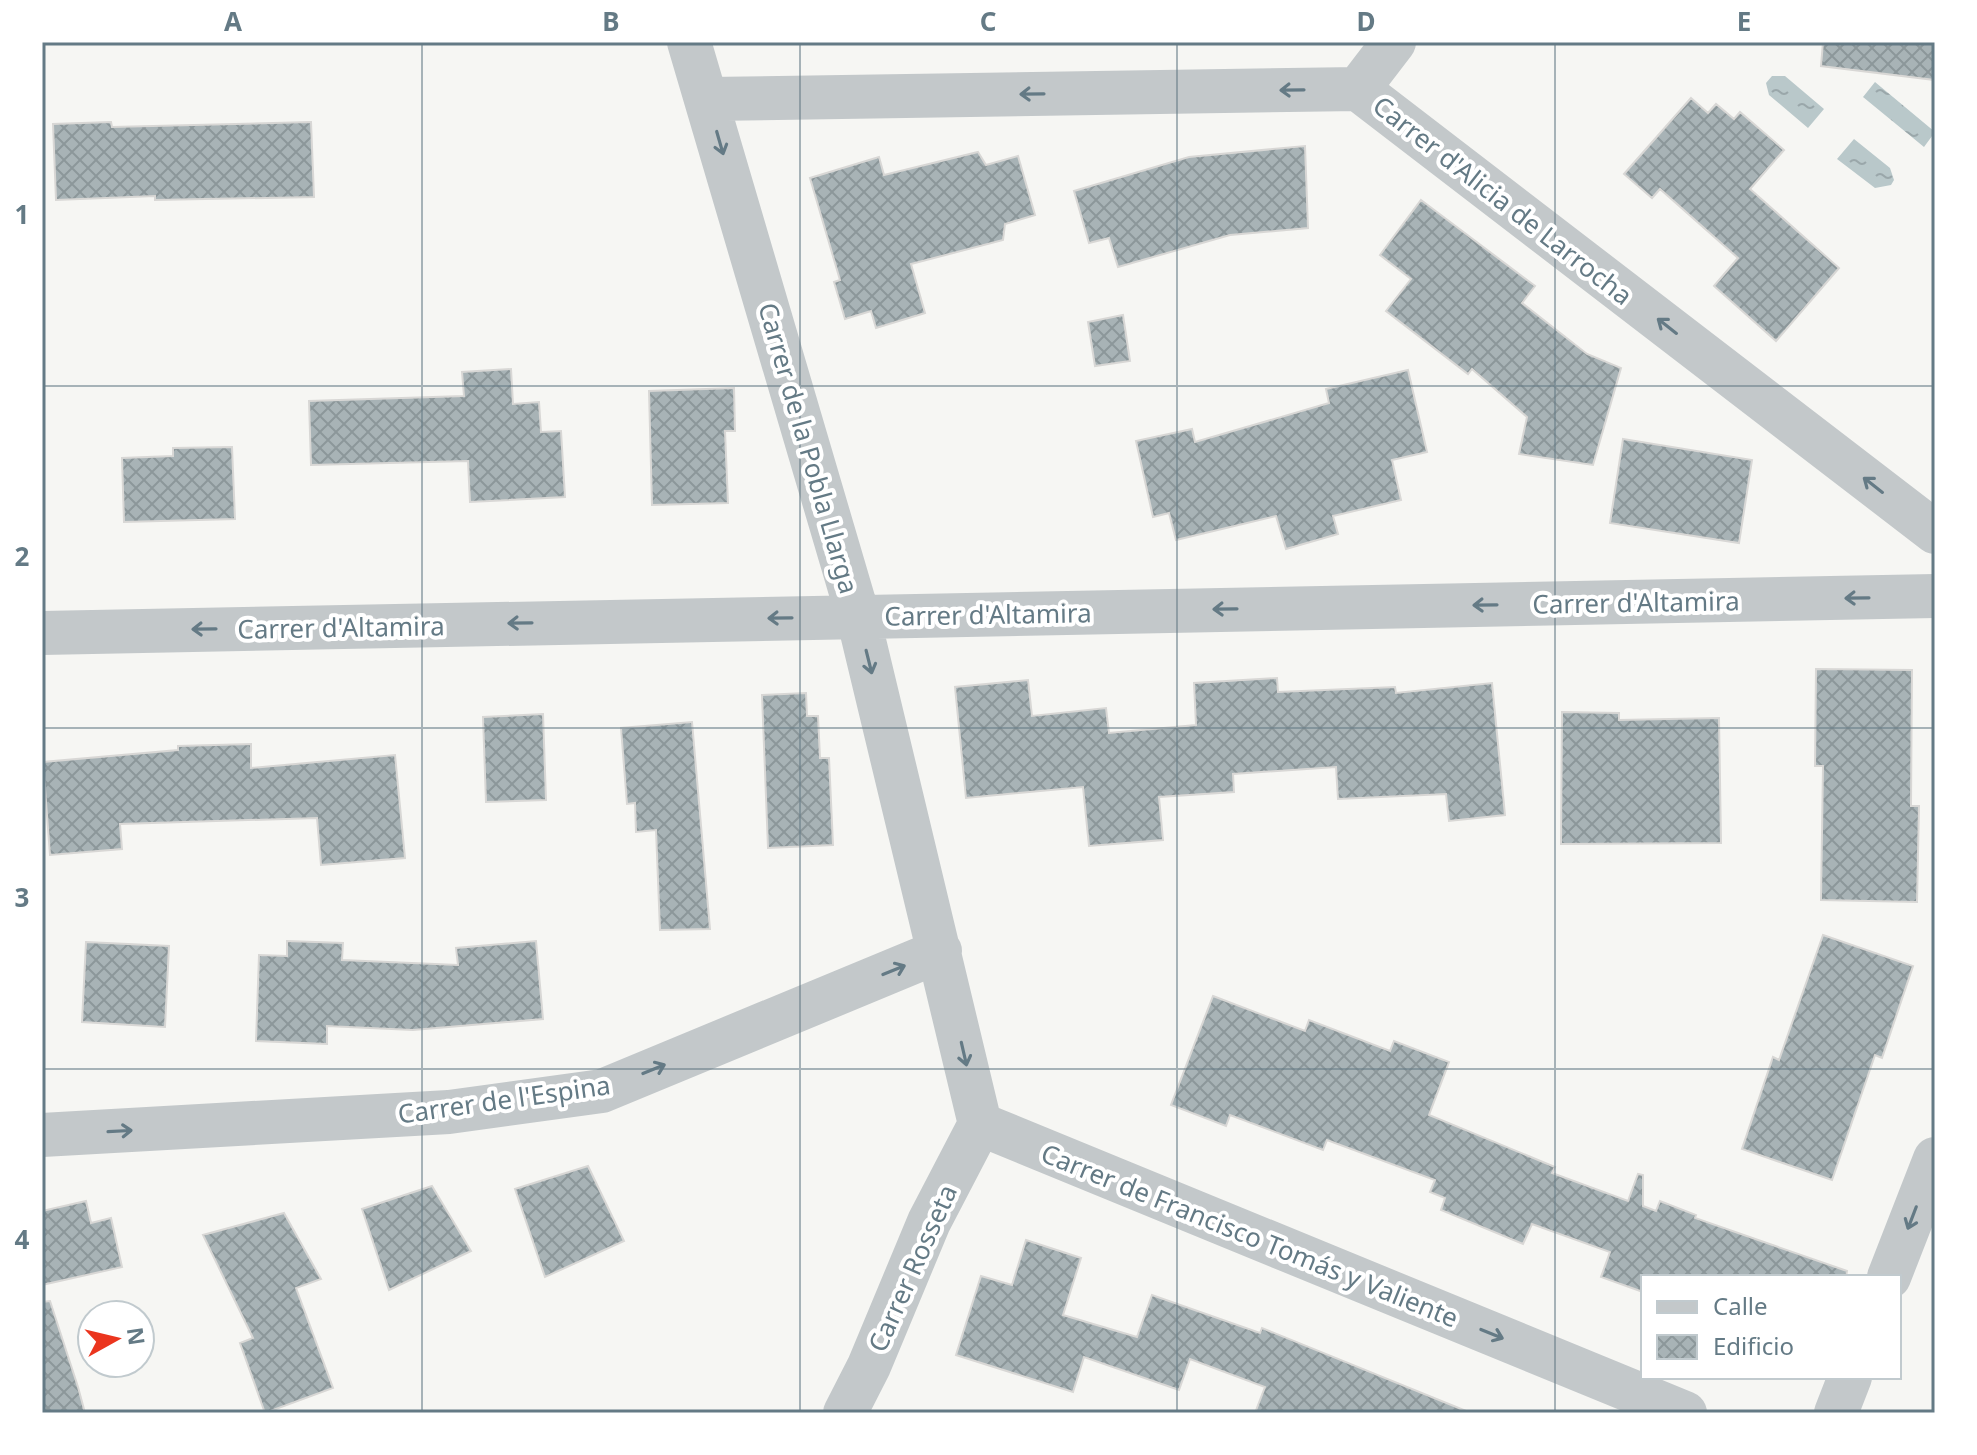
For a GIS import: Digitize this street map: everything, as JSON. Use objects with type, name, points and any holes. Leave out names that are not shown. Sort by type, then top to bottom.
[{"type":"street","name":"Carrer de la Pobla Llarga","points":[[689,42],[858,616],[940,951]]},
{"type":"street","points":[[1358,89],[1394,42]]},
{"type":"street","name":"Carrer d'Alicia de Larrocha","points":[[708,99],[1358,89],[1935,532]]},
{"type":"street","name":"Carrer d'Altamira","points":[[42,633],[1935,596]]},
{"type":"street","points":[[940,951],[980,1124]]},
{"type":"street","name":"Carrer de l'Espina","points":[[42,1135],[449,1112],[602,1091],[940,951]]},
{"type":"street","name":"Carrer Rosseta","points":[[845,1413],[869,1366],[929,1222],[980,1124]]},
{"type":"street","name":"Carrer de Francisco Tomás y Valiente","points":[[980,1124],[1685,1413]]},
{"type":"street","points":[[1890,1275],[1935,1159]]},
{"type":"street","points":[[1836,1413],[1849,1379]]},
{"type":"water","points":[[1772,76],[1785,76],[1824,109],[1808,128],[1769,95],[1766,83]]},
{"type":"water","points":[[1875,82],[1935,132],[1924,147],[1863,97]]},
{"type":"water","points":[[1854,139],[1890,168],[1894,180],[1891,185],[1875,188],[1837,159]]},
{"type":"building","points":[[1823,42],[1935,42],[1935,80],[1821,66]]},
{"type":"building","points":[[1691,98],[1708,113],[1716,104],[1734,119],[1740,112],[1784,150],[1750,189],[1839,268],[1776,341],[1714,286],[1738,258],[1660,189],[1652,198],[1624,174]]},
{"type":"building","points":[[111,122],[112,127],[311,122],[314,197],[155,200],[155,196],[56,200],[53,124]]},
{"type":"building","points":[[1305,146],[1308,228],[1230,235],[1118,267],[1109,238],[1089,243],[1074,191],[1189,157]]},
{"type":"building","points":[[978,152],[986,165],[1018,156],[1035,215],[1005,224],[1003,240],[911,264],[925,313],[876,328],[871,311],[845,319],[834,282],[840,280],[810,178],[879,157],[884,175]]},
{"type":"building","points":[[1421,200],[1535,286],[1522,303],[1587,354],[1621,368],[1593,465],[1519,454],[1527,417],[1472,369],[1468,374],[1386,311],[1411,279],[1380,255]]},
{"type":"building","points":[[1123,315],[1130,361],[1095,366],[1088,322]]},
{"type":"building","points":[[511,369],[513,404],[539,402],[541,432],[561,431],[565,497],[470,502],[468,461],[311,465],[309,401],[464,396],[462,372]]},
{"type":"building","points":[[1408,370],[1427,452],[1392,460],[1401,500],[1333,516],[1338,534],[1286,549],[1276,516],[1176,540],[1169,513],[1153,517],[1136,441],[1192,429],[1195,442],[1329,403],[1326,389]]},
{"type":"building","points":[[734,388],[735,431],[725,431],[728,503],[652,505],[649,391]]},
{"type":"building","points":[[1623,439],[1752,460],[1739,543],[1610,523]]},
{"type":"building","points":[[232,447],[235,519],[124,522],[122,458],[173,456],[173,448]]},
{"type":"building","points":[[1816,669],[1912,670],[1911,806],[1919,806],[1917,902],[1821,900],[1823,766],[1815,766]]},
{"type":"building","points":[[1277,678],[1278,692],[1395,687],[1396,693],[1492,683],[1505,815],[1449,821],[1446,794],[1338,799],[1336,767],[1233,774],[1234,792],[1159,797],[1163,840],[1089,846],[1083,787],[966,798],[955,687],[1028,680],[1032,716],[1106,708],[1109,733],[1196,725],[1194,683]]},
{"type":"building","points":[[806,693],[807,716],[818,716],[820,758],[829,758],[833,845],[768,848],[762,695]]},
{"type":"building","points":[[1562,712],[1619,713],[1619,720],[1719,718],[1721,843],[1561,844]]},
{"type":"building","points":[[543,714],[546,800],[486,802],[483,717]]},
{"type":"building","points":[[692,722],[710,929],[660,930],[656,830],[636,832],[635,803],[627,804],[621,728]]},
{"type":"building","points":[[251,744],[251,768],[395,755],[405,858],[321,865],[317,818],[120,824],[122,849],[50,855],[43,762],[178,750],[178,746]]},
{"type":"building","points":[[1823,935],[1913,966],[1882,1058],[1875,1055],[1832,1180],[1742,1149],[1773,1057],[1779,1060]]},
{"type":"building","points":[[287,941],[343,943],[342,960],[458,965],[456,948],[536,941],[543,1019],[413,1030],[327,1026],[327,1044],[256,1041],[259,955],[287,956]]},
{"type":"building","points":[[86,942],[169,946],[165,1027],[82,1022]]},
{"type":"building","points":[[1213,996],[1305,1031],[1309,1020],[1390,1051],[1394,1041],[1449,1062],[1429,1115],[1555,1167],[1552,1173],[1628,1201],[1638,1174],[1643,1175],[1643,1206],[1656,1211],[1660,1201],[1696,1215],[1695,1218],[1847,1271],[1846,1275],[1641,1275],[1641,1291],[1601,1277],[1610,1252],[1532,1224],[1523,1244],[1441,1210],[1445,1198],[1430,1192],[1435,1180],[1327,1140],[1323,1150],[1230,1115],[1226,1126],[1171,1105]]},
{"type":"building","points":[[588,1166],[624,1241],[545,1277],[515,1189]]},
{"type":"building","points":[[432,1186],[471,1251],[389,1290],[362,1209]]},
{"type":"building","points":[[86,1201],[91,1223],[111,1218],[122,1267],[42,1285],[42,1211]]},
{"type":"building","points":[[284,1213],[321,1279],[296,1288],[333,1388],[265,1413],[240,1343],[253,1338],[203,1235]]},
{"type":"building","points":[[1026,1240],[1081,1258],[1063,1315],[1137,1337],[1152,1295],[1260,1333],[1262,1328],[1471,1413],[1255,1413],[1265,1387],[1190,1359],[1179,1390],[1084,1357],[1073,1392],[956,1355],[981,1276],[1012,1285]]},
{"type":"building","points":[[50,1301],[85,1413],[42,1413],[42,1302]]}]
